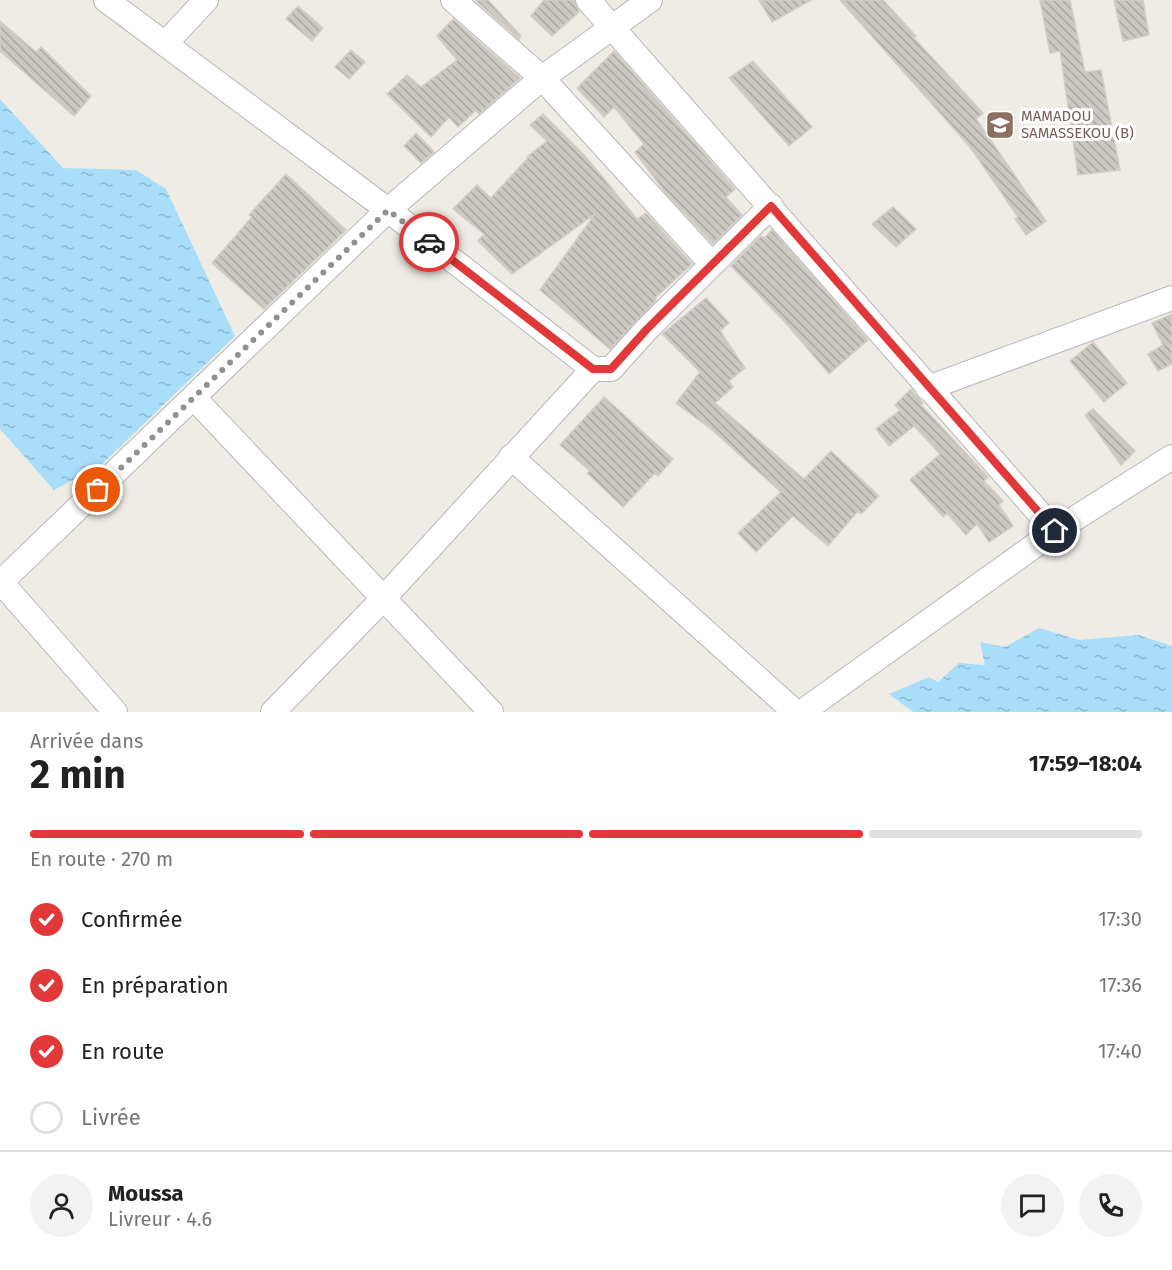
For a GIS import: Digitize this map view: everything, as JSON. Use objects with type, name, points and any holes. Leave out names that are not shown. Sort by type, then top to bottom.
[{"type":"street","points":[[106,0],[388,210],[593,369],[611,369],[711,263],[771,206]]},
{"type":"street","points":[[165,44],[206,0]]},
{"type":"street","points":[[453,0],[542,78],[711,263]]},
{"type":"street","points":[[588,0],[1055,531]]},
{"type":"street","points":[[115,712],[0,582],[388,210],[542,78],[650,0]]},
{"type":"street","points":[[928,388],[1172,298]]},
{"type":"street","points":[[273,712],[382,600],[593,369]]},
{"type":"street","points":[[194,398],[382,600],[491,712]]},
{"type":"street","points":[[511,457],[795,712]]},
{"type":"street","points":[[802,712],[1055,531],[1172,457]]},
{"type":"water","points":[[0,99],[63,168],[136,170],[166,189],[235,336],[101,465],[54,490],[0,429]]},
{"type":"water","points":[[1039,628],[1079,640],[1139,635],[1172,646],[1172,712],[913,712],[889,694],[929,677],[938,682],[959,663],[985,665],[980,642],[1005,647]]},
{"type":"building","points":[[475,0],[488,0],[521,36],[519,39]]},
{"type":"building","points":[[544,0],[574,0],[579,12],[552,36],[531,16]]},
{"type":"building","points":[[759,0],[811,0],[772,22]]},
{"type":"building","points":[[840,0],[883,0],[916,36],[914,38],[983,113],[976,119],[1046,221],[1026,235],[1015,219],[1018,217],[970,147]]},
{"type":"building","points":[[1040,0],[1070,0],[1085,72],[1101,70],[1120,170],[1078,175],[1060,51],[1050,53]]},
{"type":"building","points":[[1114,0],[1143,0],[1149,35],[1123,41]]},
{"type":"building","points":[[298,6],[323,28],[312,41],[286,19]]},
{"type":"building","points":[[453,19],[520,78],[479,114],[476,110],[458,127],[449,117],[431,137],[387,94],[407,75],[421,87],[457,60],[437,36]]},
{"type":"building","points":[[0,21],[36,52],[41,47],[91,96],[74,116],[0,51]]},
{"type":"building","points":[[351,50],[365,62],[349,79],[335,67]]},
{"type":"building","points":[[614,51],[735,189],[726,197],[742,215],[713,244],[665,192],[635,152],[644,144],[614,107],[604,117],[577,88]]},
{"type":"building","points":[[753,61],[812,127],[789,146],[729,78]]},
{"type":"building","points":[[543,114],[586,157],[637,219],[646,213],[692,264],[655,298],[656,300],[610,349],[540,290],[595,214],[512,274],[478,241],[484,234],[453,209],[477,185],[491,198],[527,157],[547,141],[530,125]]},
{"type":"building","points":[[416,133],[434,152],[421,163],[404,146]]},
{"type":"building","points":[[286,174],[346,230],[264,309],[212,263],[252,217],[249,215]]},
{"type":"building","points":[[893,207],[916,229],[896,247],[872,224]]},
{"type":"building","points":[[772,230],[868,340],[829,374],[784,321],[731,266],[761,236],[764,238]]},
{"type":"building","points":[[706,298],[729,323],[720,331],[745,368],[729,381],[733,387],[715,403],[804,479],[831,451],[879,496],[861,514],[858,511],[828,546],[793,516],[756,552],[738,533],[781,492],[712,430],[676,403],[700,372],[662,334]]},
{"type":"building","points":[[1172,314],[1172,364],[1158,371],[1148,354],[1163,345],[1152,323]]},
{"type":"building","points":[[1093,342],[1127,383],[1104,402],[1070,361]]},
{"type":"building","points":[[911,389],[923,403],[921,405],[988,477],[984,481],[1003,501],[999,505],[1013,526],[989,542],[977,524],[966,535],[947,513],[943,517],[910,480],[940,454],[914,426],[889,446],[876,429],[900,410],[895,405]]},
{"type":"building","points":[[604,397],[673,459],[658,476],[655,473],[623,507],[587,473],[590,471],[560,445]]},
{"type":"building","points":[[1093,409],[1135,451],[1121,465],[1085,415]]},
{"type":"way so far","points":[[98,490],[388,210],[429,242]]},
{"type":"place","name":"MAMADOU SAMASSEKOU (B)","points":[[1000,125]]},
{"type":"route","points":[[429,242],[593,369],[611,369],[711,263],[771,206],[1055,531]]}]
